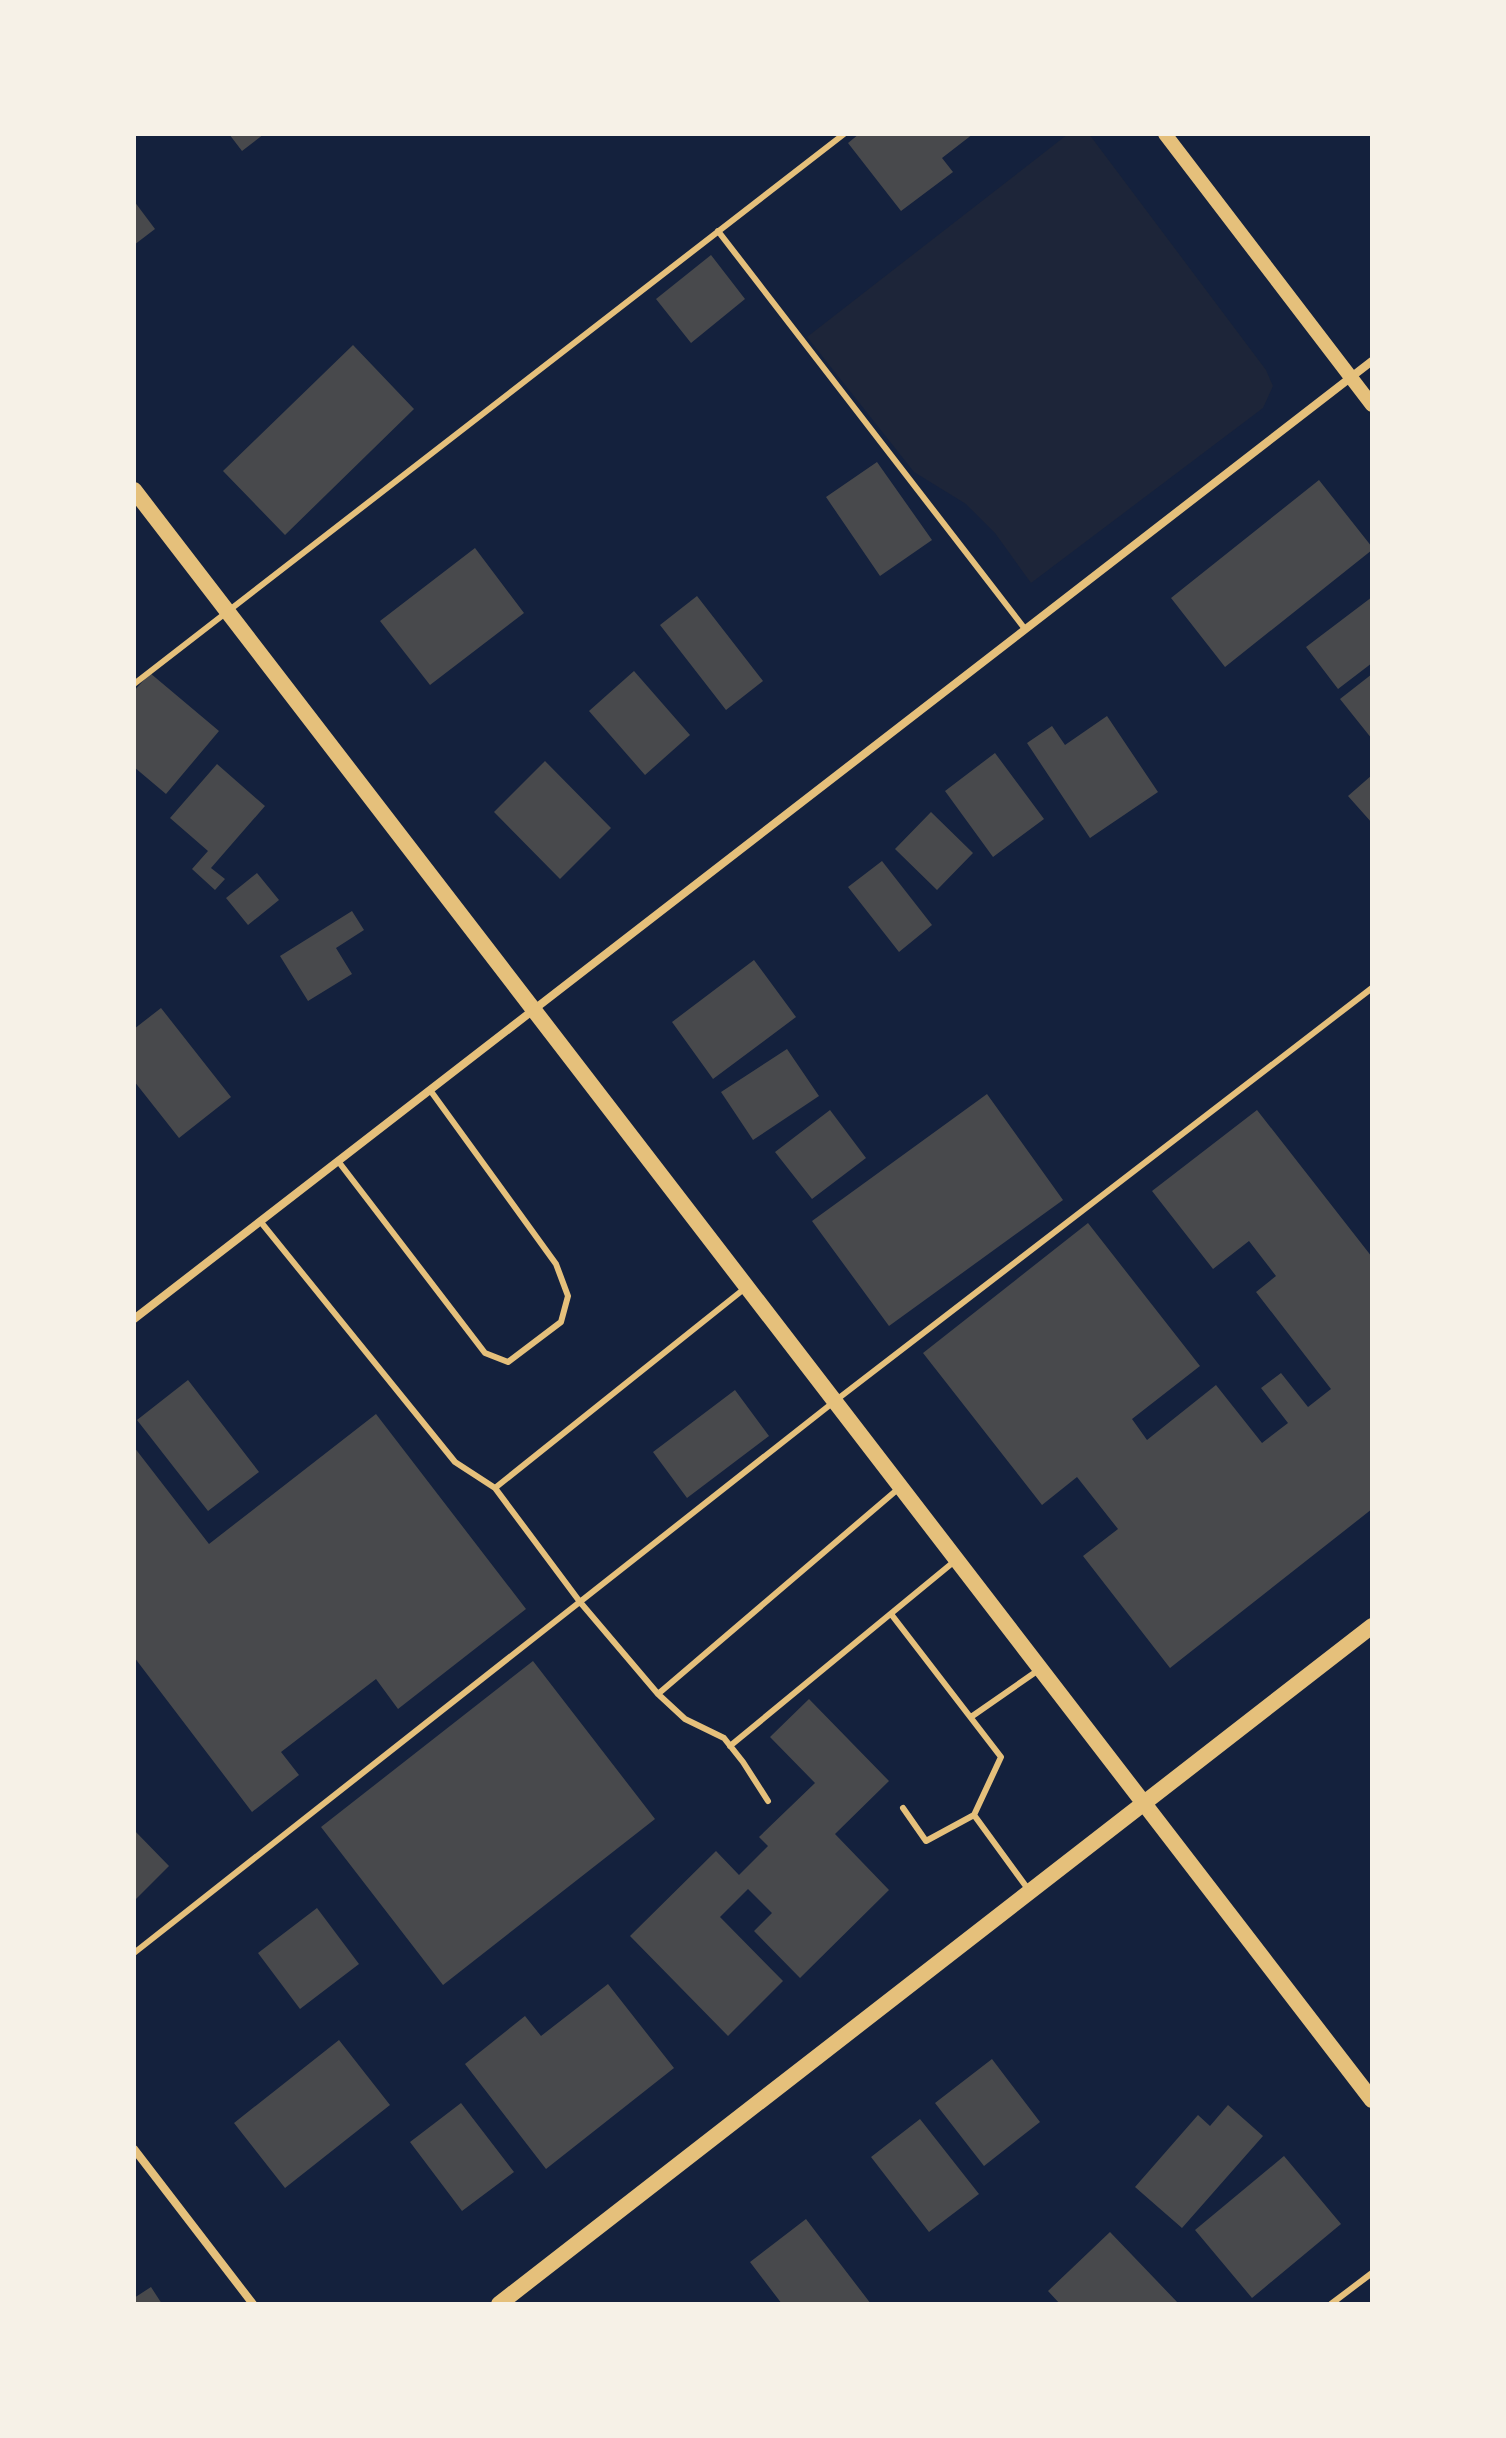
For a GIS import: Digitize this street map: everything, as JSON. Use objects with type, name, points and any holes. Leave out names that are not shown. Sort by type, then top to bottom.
[{"type":"main road","points":[[134,490],[1372,2100]]},
{"type":"main road","points":[[499,2304],[1372,1626]]},
{"type":"street","points":[[1165,134],[1372,405]]},
{"type":"street","points":[[134,1319],[1372,361]]},
{"type":"street","points":[[134,2149],[253,2304]]},
{"type":"lane","points":[[134,684],[844,134]]},
{"type":"lane","points":[[718,231],[1025,629]]},
{"type":"lane","points":[[134,1953],[835,1401],[1372,988]]},
{"type":"lane","points":[[338,1161],[485,1353],[508,1362],[561,1322],[568,1296],[556,1264],[430,1090]]},
{"type":"lane","points":[[260,1221],[455,1462],[495,1488],[580,1602],[658,1694],[685,1719],[724,1738],[768,1801]]},
{"type":"lane","points":[[495,1488],[747,1287]]},
{"type":"lane","points":[[658,1694],[900,1487]]},
{"type":"lane","points":[[730,1746],[956,1559]]},
{"type":"lane","points":[[891,1614],[1001,1757],[974,1815],[926,1841],[903,1808]]},
{"type":"lane","points":[[971,1717],[1041,1669]]},
{"type":"lane","points":[[974,1815],[1030,1892]]},
{"type":"lane","points":[[1331,2304],[1372,2273]]},
{"type":"shaded area","points":[[1068,134],[1089,134],[1266,370],[1273,386],[1263,408],[1031,583],[995,533],[966,504],[914,472],[807,337]]},
{"type":"building","points":[[229,134],[264,134],[242,151]]},
{"type":"building","points":[[859,134],[973,134],[942,158],[953,172],[901,211],[848,143]]},
{"type":"building","points":[[134,201],[155,229],[134,245]]},
{"type":"building","points":[[711,255],[745,299],[691,343],[656,299]]},
{"type":"building","points":[[353,345],[414,409],[285,535],[223,471]]},
{"type":"building","points":[[877,462],[932,540],[880,576],[826,497]]},
{"type":"building","points":[[1319,480],[1372,550],[1225,667],[1171,598]]},
{"type":"building","points":[[475,548],[524,613],[430,685],[380,621]]},
{"type":"building","points":[[697,596],[763,681],[726,710],[660,625]]},
{"type":"building","points":[[1372,597],[1372,663],[1338,689],[1306,647]]},
{"type":"building","points":[[634,671],[690,735],[645,775],[589,711]]},
{"type":"building","points":[[150,673],[219,731],[166,794],[134,767],[134,691]]},
{"type":"building","points":[[1372,674],[1372,739],[1340,699]]},
{"type":"building","points":[[1107,716],[1158,792],[1090,838],[1027,743],[1052,726],[1065,745]]},
{"type":"building","points":[[995,753],[1044,819],[993,857],[945,791]]},
{"type":"building","points":[[545,761],[611,828],[560,879],[494,812]]},
{"type":"building","points":[[217,764],[265,806],[211,868],[225,879],[215,890],[192,869],[208,851],[170,818]]},
{"type":"building","points":[[1372,775],[1372,823],[1348,796]]},
{"type":"building","points":[[931,812],[973,853],[937,890],[895,849]]},
{"type":"building","points":[[882,861],[932,925],[899,952],[848,887]]},
{"type":"building","points":[[257,873],[279,900],[248,925],[226,898]]},
{"type":"building","points":[[352,911],[364,930],[336,948],[352,974],[308,1001],[280,956]]},
{"type":"building","points":[[754,960],[796,1017],[713,1079],[672,1022]]},
{"type":"building","points":[[161,1008],[231,1097],[179,1138],[134,1081],[134,1029]]},
{"type":"building","points":[[787,1049],[819,1096],[753,1140],[721,1092]]},
{"type":"building","points":[[987,1094],[1063,1200],[889,1326],[812,1221]]},
{"type":"building","points":[[830,1110],[866,1158],[812,1199],[775,1152]]},
{"type":"building","points":[[1257,1110],[1372,1257],[1372,1509],[1170,1668],[1083,1556],[1118,1529],[1077,1477],[1042,1505],[923,1353],[1088,1223],[1200,1366],[1132,1419],[1147,1440],[1216,1385],[1262,1443],[1288,1423],[1261,1388],[1281,1373],[1308,1407],[1331,1389],[1256,1292],[1276,1276],[1249,1241],[1213,1269],[1152,1191]]},
{"type":"building","points":[[188,1380],[259,1472],[208,1511],[137,1420]]},
{"type":"building","points":[[735,1390],[769,1436],[687,1498],[653,1452]]},
{"type":"building","points":[[376,1414],[526,1609],[398,1709],[376,1679],[281,1752],[299,1775],[252,1812],[134,1657],[134,1447],[209,1544]]},
{"type":"building","points":[[533,1661],[655,1819],[443,1985],[321,1827]]},
{"type":"building","points":[[809,1699],[889,1781],[835,1834],[889,1890],[800,1978],[754,1931],[772,1913],[748,1889],[720,1917],[783,1981],[728,2036],[630,1936],[716,1851],[739,1875],[768,1846],[759,1837],[815,1783],[770,1737]]},
{"type":"building","points":[[134,1830],[169,1866],[134,1901]]},
{"type":"building","points":[[317,1908],[359,1964],[300,2009],[258,1953]]},
{"type":"building","points":[[608,1984],[674,2068],[546,2169],[465,2064],[525,2016],[541,2036]]},
{"type":"building","points":[[339,2040],[390,2105],[285,2188],[234,2123]]},
{"type":"building","points":[[992,2059],[1040,2122],[984,2166],[935,2103]]},
{"type":"building","points":[[461,2103],[514,2172],[462,2211],[410,2142]]},
{"type":"building","points":[[1228,2105],[1263,2136],[1182,2228],[1135,2187],[1198,2115],[1210,2126]]},
{"type":"building","points":[[920,2119],[979,2194],[929,2232],[871,2157]]},
{"type":"building","points":[[1284,2156],[1341,2224],[1252,2298],[1195,2230]]},
{"type":"building","points":[[806,2219],[871,2304],[782,2304],[750,2262]]},
{"type":"building","points":[[1110,2232],[1179,2304],[1060,2304],[1048,2291]]},
{"type":"building","points":[[151,2287],[162,2304],[134,2304],[134,2298]]}]
